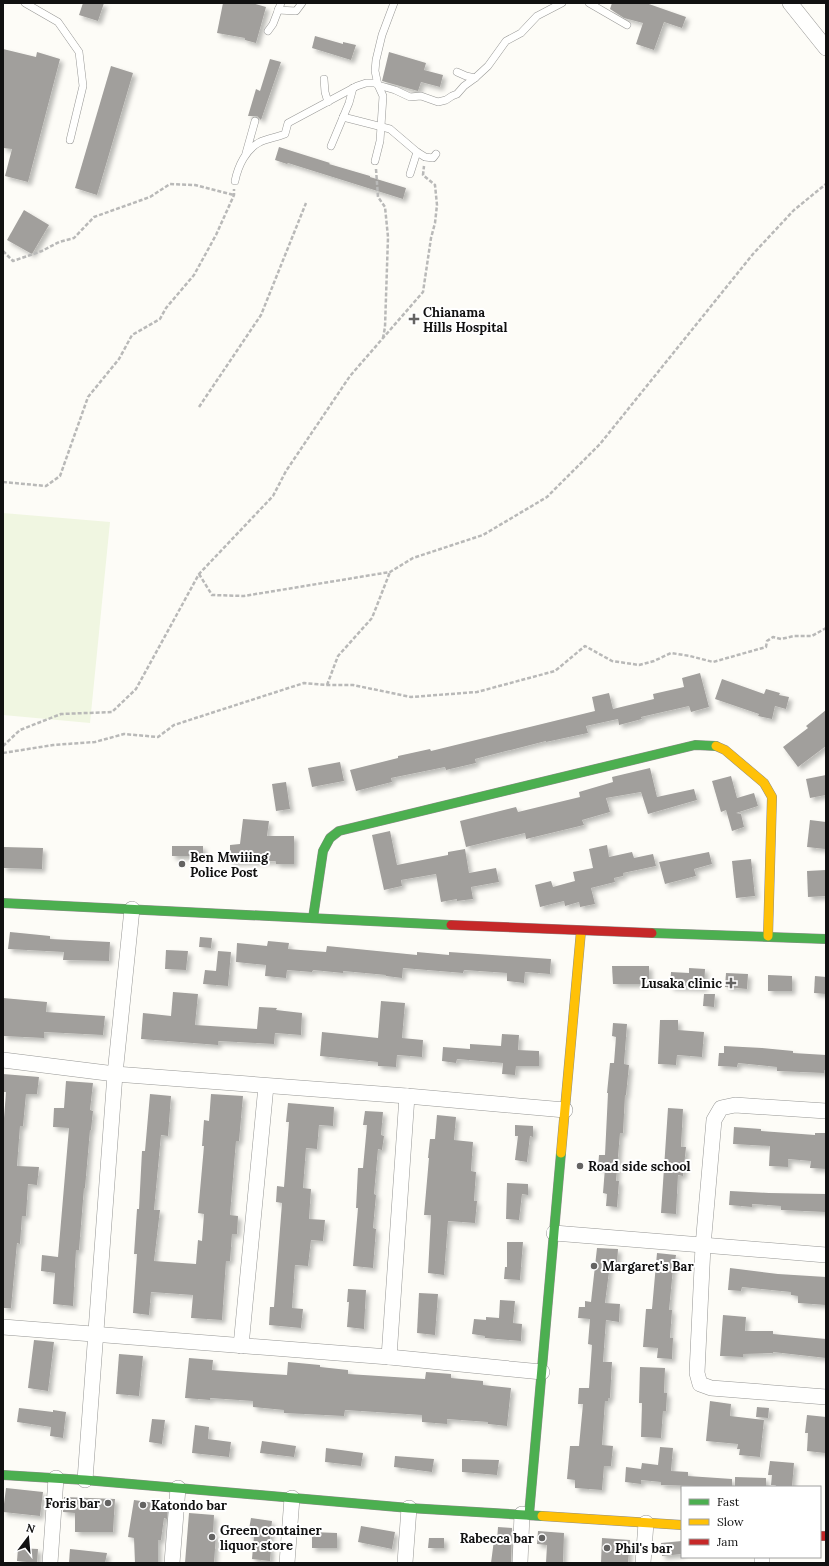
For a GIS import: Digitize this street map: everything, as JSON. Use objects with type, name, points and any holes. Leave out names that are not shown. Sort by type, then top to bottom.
[{"type":"street","points":[[790,3],[826,48]]},
{"type":"street","points":[[313,918],[323,851],[330,838],[339,831],[695,745],[712,745],[725,750],[764,784],[772,797],[768,936]]},
{"type":"street","points":[[3,902],[581,931],[826,939]]},
{"type":"street","points":[[85,1480],[116,1074],[132,908]]},
{"type":"street","points":[[520,1563],[542,1372],[581,931]]},
{"type":"street","points":[[3,1060],[116,1074],[407,1096],[565,1110]]},
{"type":"street","points":[[241,1346],[266,1086]]},
{"type":"street","points":[[389,1358],[407,1096]]},
{"type":"street","points":[[826,1111],[735,1105],[721,1108],[714,1120],[703,1246],[697,1373],[700,1384],[711,1388],[826,1397]]},
{"type":"street","points":[[554,1233],[826,1255]]},
{"type":"street","points":[[3,1327],[389,1358],[542,1372]]},
{"type":"street","points":[[3,1475],[85,1480],[409,1508],[525,1514],[681,1525]]},
{"type":"street","points":[[50,1563],[56,1478]]},
{"type":"street","points":[[172,1563],[178,1488]]},
{"type":"street","points":[[287,1563],[292,1498]]},
{"type":"street","points":[[405,1563],[409,1508]]},
{"type":"street","points":[[642,1563],[646,1523]]},
{"type":"lane","points":[[25,3],[58,22],[79,52],[83,86],[70,140]]},
{"type":"lane","points":[[268,31],[273,24],[281,3]]},
{"type":"lane","points":[[278,10],[296,11],[302,3]]},
{"type":"lane","points":[[375,161],[380,141],[383,96],[378,85],[375,71],[376,60],[382,35],[394,3]]},
{"type":"lane","points":[[244,157],[260,142],[284,134],[288,123],[353,88],[366,83],[375,83],[410,97],[421,96],[438,102],[446,100],[458,94],[464,86],[488,66],[506,41],[521,33],[537,16],[562,3]]},
{"type":"lane","points":[[589,3],[627,25]]},
{"type":"lane","points":[[457,72],[475,78]]},
{"type":"lane","points":[[324,79],[325,92],[328,102]]},
{"type":"lane","points":[[332,146],[353,88]]},
{"type":"lane","points":[[343,117],[390,129],[425,157],[433,158],[436,154]]},
{"type":"lane","points":[[235,181],[237,171],[244,157],[255,121]]},
{"type":"lane","points":[[410,174],[417,152]]},
{"type":"path","points":[[3,746],[20,730],[61,714],[112,712],[136,689],[199,574],[273,496],[286,471],[350,376],[423,292],[431,238],[435,224],[436,205],[435,185],[423,175],[425,157]]},
{"type":"path","points":[[375,161],[378,197],[385,208],[388,237],[385,327],[383,338]]},
{"type":"path","points":[[3,482],[46,486],[60,476],[88,397],[119,359],[132,335],[160,319],[166,308],[194,275],[216,235],[234,195],[235,181]]},
{"type":"path","points":[[3,251],[13,261],[42,251],[59,242],[74,238],[94,216],[150,197],[170,184],[195,185],[234,195]]},
{"type":"path","points":[[199,574],[212,595],[244,596],[390,572],[413,558],[483,535],[547,497],[600,444],[753,254],[794,210],[826,184]]},
{"type":"path","points":[[199,407],[261,315],[306,203]]},
{"type":"path","points":[[327,685],[338,656],[372,618],[390,572]]},
{"type":"path","points":[[3,753],[95,742],[124,734],[158,737],[174,725],[304,683],[352,685],[411,697],[476,692],[555,671],[585,646],[612,661],[639,665],[654,661],[671,653],[713,662],[766,647],[767,641],[773,637],[781,639],[794,636],[812,636],[826,628]]},
{"type":"green space","points":[[3,513],[110,522],[90,723],[3,715]]},
{"type":"building","points":[[83,3],[104,3],[98,21],[79,15]]},
{"type":"building","points":[[223,3],[252,3],[266,7],[256,43],[245,40],[245,38],[217,33]]},
{"type":"building","points":[[612,3],[646,3],[686,17],[682,28],[664,22],[654,50],[636,44],[643,23],[624,18],[610,9]]},
{"type":"building","points":[[315,36],[343,44],[343,42],[356,45],[351,60],[312,48]]},
{"type":"building","points":[[3,49],[36,57],[37,52],[60,59],[28,182],[5,176],[12,149],[3,148]]},
{"type":"building","points":[[389,52],[426,63],[424,70],[443,75],[440,87],[421,82],[418,91],[382,81]]},
{"type":"building","points":[[270,59],[281,62],[261,120],[257,116],[248,116],[256,89],[260,91]]},
{"type":"building","points":[[111,66],[133,73],[97,195],[75,188]]},
{"type":"building","points":[[279,147],[406,188],[403,199],[275,160]]},
{"type":"building","points":[[24,210],[49,225],[32,254],[7,240]]},
{"type":"building","points":[[700,673],[709,707],[691,712],[689,706],[641,717],[642,719],[619,725],[618,719],[586,726],[588,733],[546,741],[475,759],[476,763],[446,770],[445,767],[391,778],[392,782],[356,791],[350,770],[398,758],[398,756],[430,749],[431,751],[595,711],[592,697],[609,693],[613,709],[654,699],[653,694],[684,687],[682,678]]},
{"type":"building","points":[[722,679],[764,694],[766,689],[780,693],[779,695],[789,697],[786,709],[775,706],[772,719],[758,716],[759,714],[715,699]]},
{"type":"building","points":[[826,710],[826,746],[798,767],[783,747],[808,728],[806,726]]},
{"type":"building","points":[[340,762],[344,781],[312,787],[308,768]]},
{"type":"building","points":[[650,768],[657,797],[694,789],[697,800],[648,814],[641,792],[606,798],[610,812],[582,820],[584,825],[526,839],[525,833],[466,847],[460,821],[516,807],[518,812],[580,797],[579,792],[613,782],[612,777]]},
{"type":"building","points":[[826,775],[826,795],[810,798],[806,779]]},
{"type":"building","points":[[731,776],[737,798],[754,793],[758,806],[736,813],[741,814],[744,827],[732,831],[726,810],[721,812],[712,781]]},
{"type":"building","points":[[286,782],[290,809],[276,811],[272,784]]},
{"type":"building","points":[[243,819],[269,821],[267,836],[294,836],[294,864],[276,864],[276,861],[230,862],[230,845],[240,844]]},
{"type":"building","points":[[810,820],[826,822],[825,849],[807,847]]},
{"type":"building","points":[[390,831],[397,865],[448,855],[448,852],[465,849],[469,873],[496,868],[499,882],[471,887],[473,899],[457,901],[457,899],[441,902],[436,874],[401,880],[402,886],[384,890],[372,835]]},
{"type":"building","points":[[607,845],[609,857],[632,852],[634,858],[653,854],[656,866],[623,873],[623,876],[614,878],[615,882],[591,888],[595,904],[580,907],[579,902],[565,906],[564,901],[540,907],[535,885],[551,881],[553,887],[575,881],[573,872],[593,868],[589,849]]},
{"type":"building","points":[[172,846],[203,846],[203,856],[172,856]]},
{"type":"building","points":[[3,847],[43,848],[42,869],[3,868]]},
{"type":"building","points":[[709,852],[712,864],[694,869],[696,876],[665,884],[659,862]]},
{"type":"building","points":[[751,859],[755,896],[736,898],[732,861]]},
{"type":"building","points":[[826,870],[826,896],[808,897],[807,871]]},
{"type":"building","points":[[10,932],[50,936],[50,939],[110,942],[109,961],[63,960],[64,952],[8,949]]},
{"type":"building","points":[[200,937],[212,938],[211,948],[199,947]]},
{"type":"building","points":[[268,941],[289,943],[288,949],[326,952],[327,946],[417,955],[417,952],[449,955],[449,952],[551,959],[550,974],[525,972],[524,983],[507,981],[507,973],[464,970],[463,973],[403,968],[402,978],[343,971],[343,973],[313,970],[312,972],[287,970],[286,978],[265,976],[266,965],[236,962],[237,943],[267,946]]},
{"type":"building","points":[[166,950],[188,951],[186,970],[165,969]]},
{"type":"building","points":[[218,951],[231,952],[228,986],[203,984],[205,970],[216,971]]},
{"type":"building","points":[[612,966],[649,966],[649,984],[613,984]]},
{"type":"building","points":[[689,968],[705,969],[704,988],[670,987],[671,972],[689,973]]},
{"type":"building","points":[[726,973],[748,974],[747,989],[725,987]]},
{"type":"building","points":[[768,975],[792,976],[792,991],[768,991]]},
{"type":"building","points":[[815,976],[826,977],[826,994],[814,993]]},
{"type":"building","points":[[173,992],[198,994],[195,1025],[257,1029],[259,1007],[277,1008],[276,1010],[302,1013],[301,1035],[275,1033],[274,1044],[218,1041],[218,1045],[141,1039],[143,1013],[171,1016]]},
{"type":"building","points":[[704,994],[715,994],[714,1007],[703,1006]]},
{"type":"building","points":[[3,998],[47,1002],[46,1012],[105,1016],[103,1035],[44,1032],[44,1038],[3,1036]]},
{"type":"building","points":[[381,1001],[405,1003],[402,1038],[423,1040],[422,1057],[397,1055],[396,1067],[378,1066],[378,1062],[320,1056],[322,1032],[378,1038]]},
{"type":"building","points":[[660,1020],[678,1020],[678,1030],[704,1032],[702,1057],[677,1055],[676,1065],[658,1064]]},
{"type":"building","points":[[613,1023],[627,1024],[624,1064],[629,1065],[625,1095],[623,1133],[620,1133],[616,1181],[619,1181],[617,1207],[606,1206],[607,1194],[603,1193],[605,1168],[598,1168],[599,1155],[605,1155],[607,1093],[610,1063],[614,1063],[616,1037],[612,1036]]},
{"type":"building","points":[[502,1034],[519,1035],[518,1050],[539,1051],[539,1066],[516,1066],[515,1075],[502,1074],[503,1063],[457,1059],[456,1063],[442,1061],[443,1047],[470,1049],[470,1044],[501,1046]]},
{"type":"building","points":[[724,1046],[762,1048],[793,1051],[793,1053],[826,1055],[826,1070],[824,1070],[824,1073],[777,1071],[777,1067],[738,1063],[737,1067],[718,1066],[719,1053],[724,1053]]},
{"type":"building","points":[[3,1074],[39,1077],[37,1094],[26,1094],[23,1126],[20,1126],[17,1166],[39,1167],[37,1185],[28,1184],[26,1216],[22,1216],[20,1244],[17,1243],[11,1308],[3,1308],[3,1131],[6,1092],[3,1092]]},
{"type":"building","points":[[66,1081],[93,1083],[90,1110],[93,1111],[84,1188],[79,1250],[76,1250],[73,1306],[53,1304],[55,1273],[41,1271],[42,1255],[58,1257],[69,1128],[53,1127],[54,1108],[64,1108]]},
{"type":"building","points":[[150,1094],[171,1096],[168,1136],[161,1135],[154,1210],[160,1210],[154,1261],[196,1264],[198,1240],[202,1241],[204,1214],[198,1213],[204,1146],[202,1146],[204,1120],[209,1121],[211,1094],[243,1096],[239,1141],[236,1141],[230,1215],[238,1216],[237,1234],[232,1234],[230,1261],[226,1261],[222,1320],[191,1318],[193,1295],[151,1292],[149,1315],[133,1313],[137,1254],[134,1254],[137,1209],[139,1209],[142,1151],[145,1151]]},
{"type":"building","points":[[288,1103],[334,1107],[333,1126],[319,1125],[317,1149],[306,1148],[303,1188],[311,1189],[309,1219],[325,1220],[323,1241],[311,1240],[308,1266],[295,1265],[292,1308],[303,1309],[301,1328],[269,1325],[270,1307],[274,1307],[282,1203],[276,1202],[277,1186],[284,1187],[289,1122],[286,1122]]},
{"type":"building","points":[[668,1108],[683,1109],[681,1147],[686,1147],[683,1176],[678,1175],[676,1214],[661,1213]]},
{"type":"building","points":[[365,1111],[383,1112],[381,1135],[384,1136],[382,1150],[378,1149],[374,1194],[376,1195],[373,1228],[376,1229],[373,1268],[353,1266],[358,1208],[356,1208],[358,1168],[363,1168],[367,1125],[363,1125]]},
{"type":"building","points":[[437,1115],[456,1117],[454,1140],[473,1142],[471,1171],[476,1172],[474,1201],[477,1201],[475,1223],[448,1221],[444,1275],[428,1273],[431,1215],[424,1215],[430,1139],[435,1139]]},
{"type":"building","points":[[515,1125],[533,1126],[533,1137],[530,1136],[527,1162],[515,1160],[518,1136],[515,1136]]},
{"type":"building","points":[[734,1127],[761,1129],[761,1131],[815,1135],[815,1133],[826,1133],[826,1169],[810,1168],[811,1161],[788,1159],[788,1167],[769,1166],[770,1146],[733,1144]]},
{"type":"building","points":[[507,1183],[528,1184],[528,1195],[522,1194],[519,1220],[506,1219]]},
{"type":"building","points":[[730,1191],[826,1194],[826,1212],[781,1210],[781,1206],[752,1204],[752,1207],[729,1205]]},
{"type":"building","points":[[507,1242],[523,1242],[520,1280],[504,1279],[505,1267],[507,1267]]},
{"type":"building","points":[[597,1248],[618,1249],[617,1264],[610,1264],[605,1303],[620,1304],[619,1322],[606,1320],[603,1362],[612,1362],[610,1398],[608,1398],[608,1401],[605,1401],[602,1445],[613,1446],[611,1466],[604,1466],[602,1490],[575,1488],[575,1480],[567,1479],[570,1446],[579,1446],[583,1404],[578,1404],[579,1388],[589,1388],[592,1345],[588,1344],[590,1319],[578,1318],[579,1307],[585,1307],[585,1301],[591,1302]]},
{"type":"building","points":[[657,1253],[676,1255],[673,1269],[669,1310],[672,1310],[670,1338],[673,1338],[672,1359],[657,1358],[658,1348],[643,1347],[646,1309],[652,1309]]},
{"type":"building","points":[[730,1268],[778,1274],[826,1277],[826,1305],[798,1303],[798,1296],[791,1295],[791,1292],[742,1287],[741,1291],[728,1290]]},
{"type":"building","points":[[348,1289],[366,1290],[364,1329],[347,1327],[349,1302],[347,1302]]},
{"type":"building","points":[[419,1293],[438,1294],[435,1335],[417,1333]]},
{"type":"building","points":[[500,1300],[515,1301],[513,1323],[522,1324],[521,1341],[485,1338],[485,1336],[472,1334],[474,1319],[486,1320],[486,1317],[499,1318]]},
{"type":"building","points":[[723,1315],[746,1317],[745,1331],[773,1331],[773,1334],[826,1339],[826,1358],[773,1352],[743,1354],[743,1357],[720,1356]]},
{"type":"building","points":[[34,1340],[54,1342],[48,1391],[28,1388]]},
{"type":"building","points":[[119,1354],[143,1356],[139,1396],[116,1394]]},
{"type":"building","points":[[189,1358],[213,1360],[212,1370],[287,1375],[288,1362],[320,1365],[320,1367],[348,1370],[348,1374],[425,1379],[426,1372],[451,1374],[451,1378],[483,1381],[483,1385],[511,1388],[507,1426],[488,1424],[488,1422],[447,1419],[447,1424],[422,1422],[422,1415],[345,1410],[344,1416],[284,1413],[284,1410],[253,1407],[253,1401],[185,1398]]},
{"type":"building","points":[[640,1367],[665,1368],[664,1393],[667,1393],[666,1411],[663,1411],[661,1438],[641,1437],[642,1403],[639,1403]]},
{"type":"building","points":[[710,1401],[731,1404],[730,1416],[764,1420],[760,1457],[739,1455],[740,1449],[737,1449],[738,1444],[706,1441]]},
{"type":"building","points":[[757,1407],[769,1408],[768,1418],[756,1417]]},
{"type":"building","points":[[19,1408],[66,1412],[63,1438],[50,1436],[51,1427],[17,1422]]},
{"type":"building","points":[[807,1415],[826,1417],[825,1453],[807,1451],[808,1433],[805,1433]]},
{"type":"building","points":[[152,1419],[165,1420],[162,1444],[149,1442]]},
{"type":"building","points":[[195,1425],[209,1427],[208,1439],[231,1442],[229,1457],[192,1453]]},
{"type":"building","points":[[262,1441],[296,1446],[294,1457],[260,1453]]},
{"type":"building","points":[[660,1447],[673,1448],[671,1471],[688,1472],[688,1476],[732,1479],[732,1486],[661,1485],[661,1482],[641,1480],[641,1484],[625,1482],[626,1467],[641,1469],[642,1463],[658,1465]]},
{"type":"building","points":[[326,1448],[363,1453],[361,1466],[325,1462]]},
{"type":"building","points":[[395,1456],[434,1459],[432,1472],[394,1467]]},
{"type":"building","points":[[462,1459],[499,1460],[497,1475],[462,1472]]},
{"type":"building","points":[[770,1461],[794,1463],[792,1486],[771,1485],[772,1475],[768,1475]]},
{"type":"building","points":[[735,1477],[766,1478],[766,1486],[735,1486]]},
{"type":"building","points":[[6,1488],[43,1492],[40,1516],[3,1512]]},
{"type":"building","points":[[64,1497],[115,1499],[113,1532],[75,1532],[75,1513],[63,1512]]},
{"type":"building","points":[[134,1500],[168,1505],[167,1519],[164,1518],[161,1540],[158,1540],[158,1563],[135,1563],[134,1538],[128,1537]]},
{"type":"building","points":[[189,1513],[214,1515],[213,1535],[216,1535],[214,1563],[185,1563]]},
{"type":"building","points":[[251,1518],[272,1521],[269,1548],[271,1549],[270,1561],[252,1559],[254,1536],[248,1535]]},
{"type":"building","points":[[361,1526],[395,1532],[392,1549],[358,1542]]},
{"type":"building","points":[[498,1527],[512,1528],[511,1563],[491,1563],[494,1540],[497,1541]]},
{"type":"building","points":[[538,1531],[564,1533],[563,1563],[546,1563],[547,1545],[537,1544]]},
{"type":"building","points":[[312,1532],[337,1533],[337,1548],[312,1548]]},
{"type":"building","points":[[429,1538],[444,1538],[444,1548],[428,1548]]},
{"type":"building","points":[[602,1538],[630,1540],[628,1563],[601,1563]]},
{"type":"building","points":[[681,1541],[681,1554],[662,1556],[661,1543]]},
{"type":"building","points":[[18,1548],[38,1549],[37,1563],[17,1561]]},
{"type":"building","points":[[70,1549],[107,1553],[105,1563],[69,1563]]},
{"type":"traffic: fast","points":[[313,918],[323,851],[330,838],[339,831],[695,745],[716,746]]},
{"type":"traffic: fast","points":[[3,903],[451,925]]},
{"type":"traffic: fast","points":[[652,933],[826,939]]},
{"type":"traffic: fast","points":[[529,1515],[561,1153]]},
{"type":"traffic: fast","points":[[3,1475],[85,1480],[409,1508],[542,1516]]},
{"type":"traffic: slow","points":[[716,746],[725,750],[764,783],[772,797],[768,936]]},
{"type":"traffic: slow","points":[[561,1153],[581,931]]},
{"type":"traffic: slow","points":[[542,1516],[681,1525]]},
{"type":"traffic: jam","points":[[451,925],[652,933]]},
{"type":"traffic: jam","points":[[821,1536],[826,1536]]},
{"type":"place","name":"Chianama Hills Hospital","points":[[414,319]]},
{"type":"place","name":"Ben Mwiiing Police Post","points":[[182,864]]},
{"type":"place","name":"Lusaka clinic","points":[[731,983]]},
{"type":"place","name":"Road side school","points":[[580,1166]]},
{"type":"place","name":"Margaret's Bar","points":[[594,1266]]},
{"type":"place","name":"Foris bar","points":[[108,1503]]},
{"type":"place","name":"Katondo bar","points":[[143,1505]]},
{"type":"place","name":"Green container liquor store","points":[[212,1537]]},
{"type":"place","name":"Rabecca bar","points":[[542,1538]]},
{"type":"place","name":"Phil's bar","points":[[607,1548]]}]
